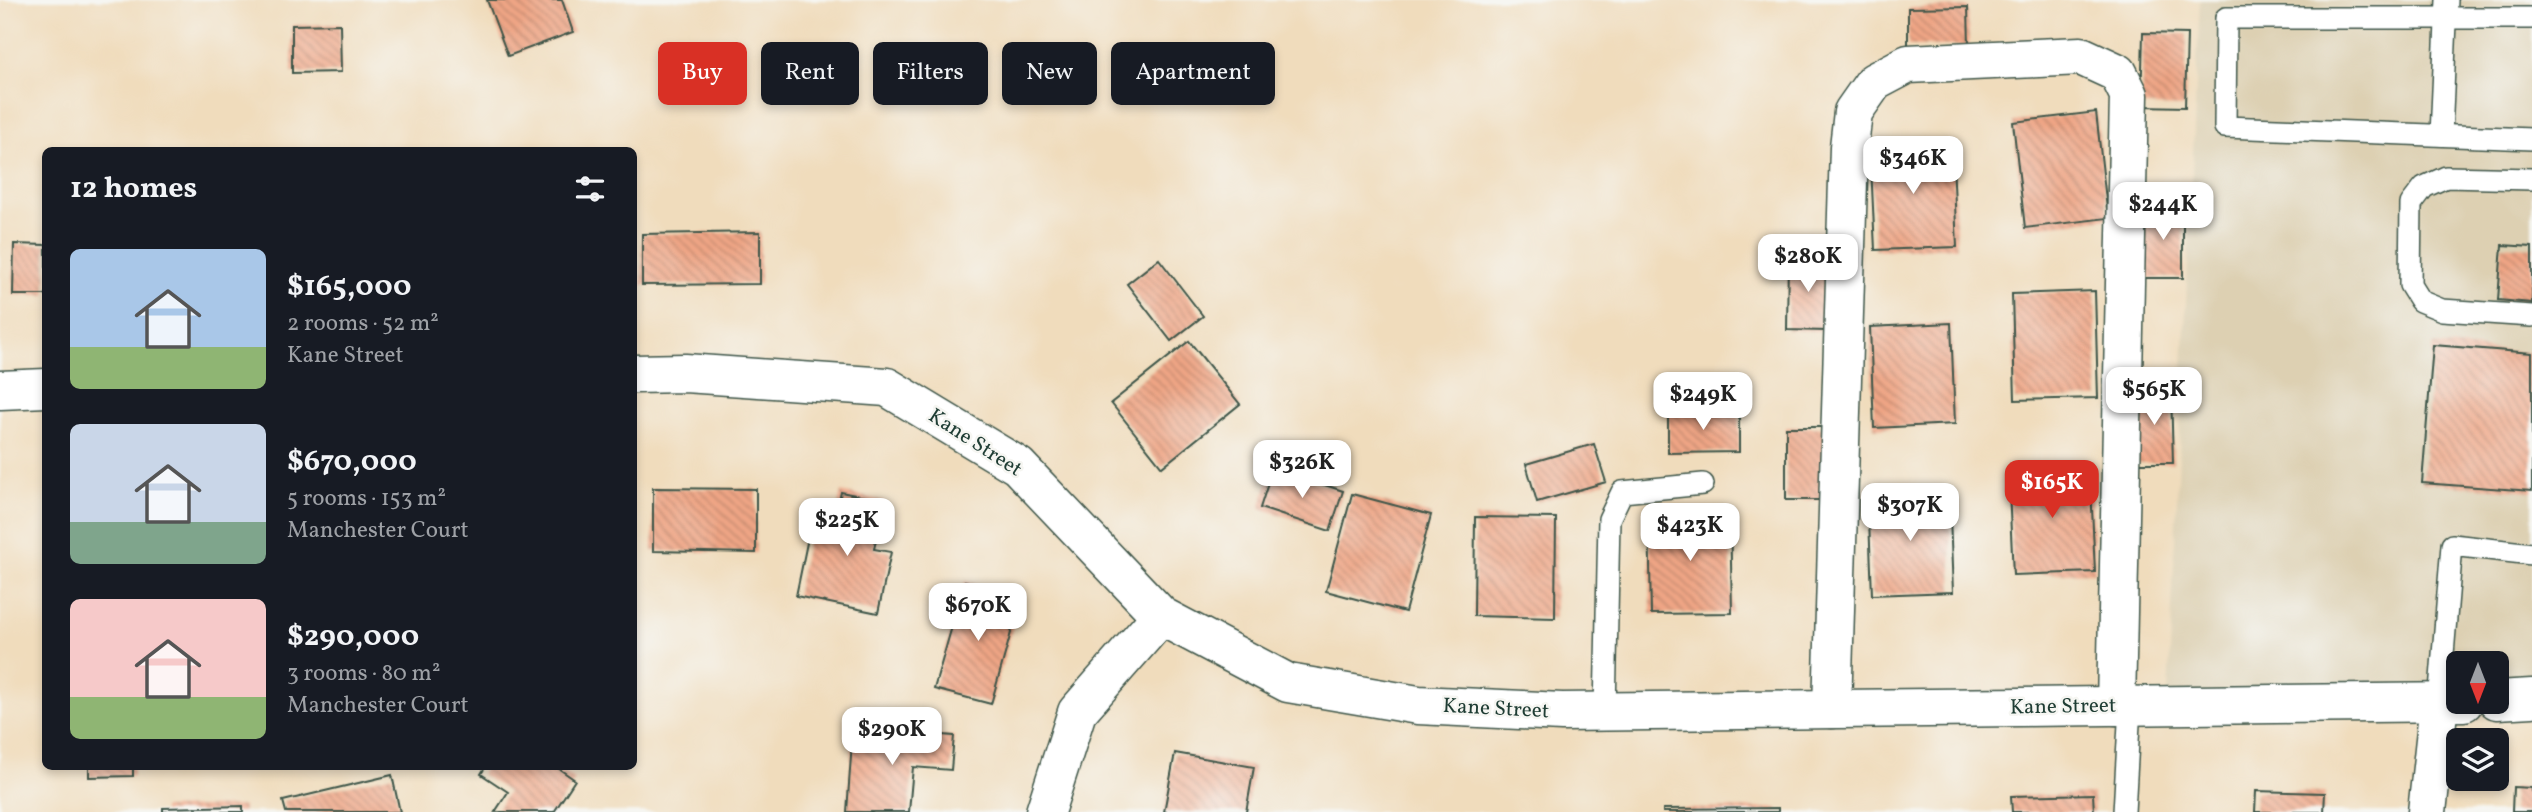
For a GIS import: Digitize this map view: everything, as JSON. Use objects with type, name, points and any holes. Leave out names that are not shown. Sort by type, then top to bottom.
[{"type":"street","points":[[1832,709],[1849,147],[1853,113],[1874,82],[1908,64],[2081,55],[2118,73],[2129,95],[2123,706]]},
{"type":"street","name":"Kane Street","points":[[637,374],[685,373],[887,387],[1018,466],[1161,616],[1289,683],[1418,705],[1562,712],[2446,702]]},
{"type":"street","points":[[0,390],[42,388]]},
{"type":"street","points":[[1045,812],[1077,712],[1161,616]]},
{"type":"street","points":[[2510,699],[2532,698]]},
{"type":"street","points":[[2427,812],[2448,714]]},
{"type":"lane","points":[[2532,18],[2447,9],[2226,18],[2225,127],[2532,139]]},
{"type":"lane","points":[[2441,135],[2447,9]]},
{"type":"lane","points":[[2532,179],[2446,177],[2424,187],[2411,204],[2410,285],[2420,301],[2442,310],[2532,316]]},
{"type":"lane","points":[[1605,712],[1609,519],[1622,492],[1703,484]]},
{"type":"lane","points":[[2451,651],[2452,545],[2532,554]]},
{"type":"lane","points":[[2123,706],[2124,812]]},
{"type":"shaded area","points":[[2200,0],[2532,0],[2532,683],[2510,684],[2510,651],[2446,651],[2446,685],[2168,694]]},
{"type":"building","points":[[487,0],[562,0],[573,32],[508,56]]},
{"type":"building","points":[[1968,7],[1969,46],[1908,46],[1908,8]]},
{"type":"building","points":[[340,24],[341,72],[292,73],[292,25]]},
{"type":"building","points":[[2143,33],[2187,34],[2185,107],[2141,106]]},
{"type":"building","points":[[2096,112],[2108,218],[2025,228],[2013,122]]},
{"type":"building","points":[[1952,141],[1957,247],[1875,250],[1870,144]]},
{"type":"building","points":[[2144,205],[2183,206],[2183,278],[2142,278]]},
{"type":"building","points":[[760,232],[760,284],[642,285],[642,234]]},
{"type":"building","points":[[14,244],[42,245],[42,295],[13,295]]},
{"type":"building","points":[[2502,245],[2532,247],[2532,303],[2498,300]]},
{"type":"building","points":[[1788,258],[1828,259],[1827,331],[1787,330]]},
{"type":"building","points":[[1159,259],[1203,316],[1171,341],[1127,284]]},
{"type":"building","points":[[2095,291],[2098,398],[2015,400],[2012,294]]},
{"type":"building","points":[[1951,323],[1955,424],[1874,428],[1870,327]]},
{"type":"building","points":[[1189,341],[1240,404],[1162,467],[1111,403]]},
{"type":"building","points":[[2433,345],[2532,353],[2532,491],[2422,483]]},
{"type":"building","points":[[2136,390],[2171,390],[2173,463],[2137,463]]},
{"type":"building","points":[[1668,411],[1739,411],[1739,452],[1668,453]]},
{"type":"building","points":[[1786,427],[1826,427],[1825,500],[1786,500]]},
{"type":"building","points":[[1594,444],[1606,482],[1537,502],[1526,464]]},
{"type":"building","points":[[2090,465],[2095,572],[2013,575],[2008,469]]},
{"type":"building","points":[[1273,468],[1343,491],[1330,531],[1260,508]]},
{"type":"building","points":[[653,488],[756,489],[756,553],[653,551]]},
{"type":"building","points":[[1949,491],[1953,592],[1872,595],[1868,494]]},
{"type":"building","points":[[841,492],[884,501],[874,549],[891,552],[878,613],[796,596],[809,533],[831,537]]},
{"type":"building","points":[[1352,494],[1431,515],[1405,612],[1326,591]]},
{"type":"building","points":[[1730,512],[1732,613],[1651,614],[1649,513]]},
{"type":"building","points":[[1475,517],[1556,518],[1555,618],[1474,616]]},
{"type":"building","points":[[965,581],[1021,597],[991,704],[934,689]]},
{"type":"building","points":[[853,728],[954,736],[951,770],[913,767],[909,812],[847,812]]},
{"type":"building","points":[[1175,753],[1254,767],[1246,812],[1164,812]]},
{"type":"building","points":[[89,770],[133,770],[133,776],[89,777]]},
{"type":"building","points":[[484,770],[561,770],[575,780],[554,812],[495,812],[508,792],[481,774]]},
{"type":"building","points":[[392,775],[400,812],[286,812],[283,801]]},
{"type":"building","points":[[2513,787],[2532,788],[2532,812],[2512,812]]},
{"type":"building","points":[[2256,791],[2325,793],[2324,812],[2255,812]]},
{"type":"building","points":[[2093,794],[2094,812],[2012,812],[2011,796]]},
{"type":"building","points":[[243,806],[243,812],[163,812],[163,808]]},
{"type":"building","points":[[1778,808],[1778,812],[1663,812],[1663,809]]}]
